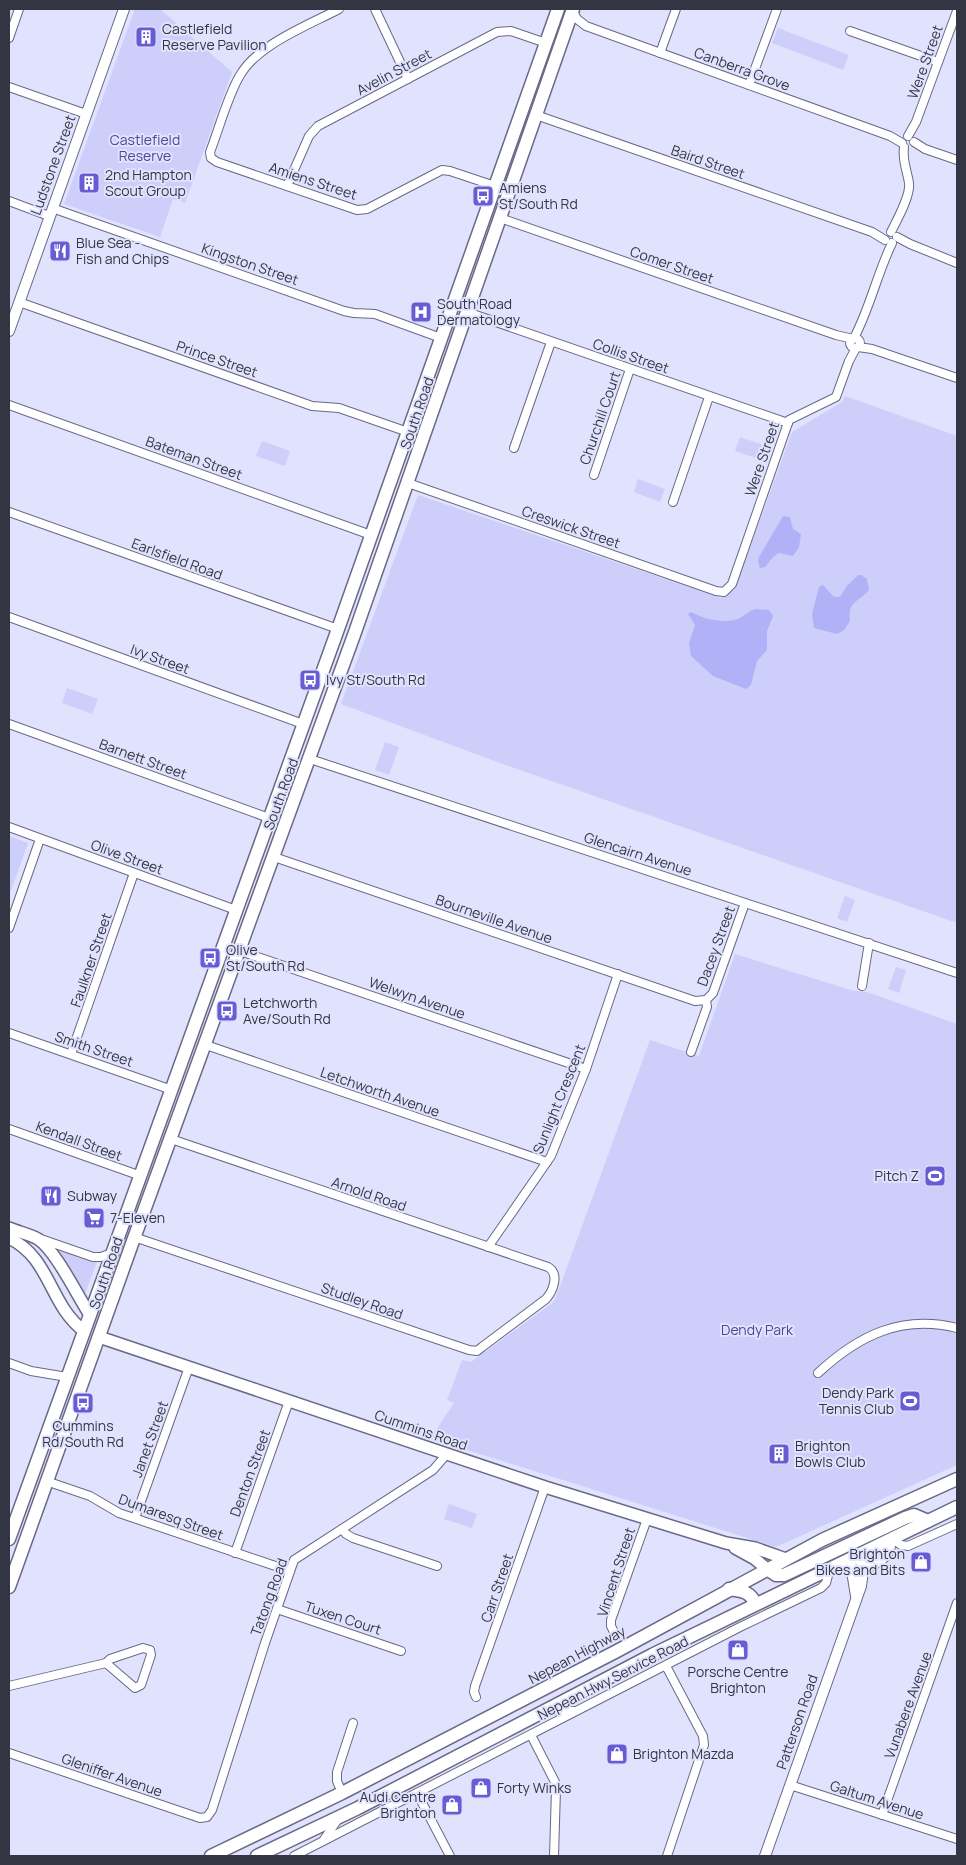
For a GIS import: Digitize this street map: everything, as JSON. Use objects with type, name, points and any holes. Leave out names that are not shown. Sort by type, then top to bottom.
[{"type":"main road","name":"South Road","points":[[9,1539],[338,629],[558,9]]},
{"type":"main road","name":"South Road","points":[[9,1587],[46,1481],[102,1336],[134,1236],[310,759],[573,10]]},
{"type":"main road","points":[[442,338],[457,343]]},
{"type":"main road","points":[[338,629],[354,635]]},
{"type":"main road","points":[[236,910],[252,916]]},
{"type":"main road","points":[[141,1176],[155,1181]]},
{"type":"main road","points":[[9,1228],[39,1240],[50,1251],[102,1336]]},
{"type":"main road","points":[[9,1238],[25,1249],[44,1271],[65,1313],[84,1331],[102,1336]]},
{"type":"main road","points":[[106,1270],[121,1276]]},
{"type":"main road","name":"Cummins Road","points":[[102,1336],[446,1455],[647,1519],[726,1543],[752,1547],[786,1559]]},
{"type":"main road","name":"Nepean Highway","points":[[211,1856],[342,1793],[493,1716],[847,1528],[957,1479]]},
{"type":"main road","points":[[767,1569],[776,1575],[784,1575],[891,1538],[957,1507]]},
{"type":"main road","points":[[257,1856],[379,1797],[756,1603],[830,1568],[852,1550],[914,1515],[928,1520]]},
{"type":"main road","points":[[847,1528],[852,1550]]},
{"type":"main road","name":"Cummins Road","points":[[726,1543],[755,1559],[767,1569]]},
{"type":"main road","points":[[729,1589],[749,1594],[756,1603]]},
{"type":"main road","points":[[493,1716],[502,1733]]},
{"type":"street","points":[[9,38],[19,9]]},
{"type":"street","name":"Ludstone Street","points":[[9,331],[124,9]]},
{"type":"street","name":"Amiens Street","points":[[339,9],[268,47],[252,60],[236,82],[210,152],[211,158],[217,162],[357,210],[366,209],[442,170],[495,186]]},
{"type":"street","points":[[375,9],[408,79]]},
{"type":"street","points":[[660,52],[676,9]]},
{"type":"street","points":[[749,85],[777,9]]},
{"type":"street","name":"Canberra Grove","points":[[573,10],[577,18],[586,26]]},
{"type":"street","name":"Were Street","points":[[727,591],[732,584],[788,423],[792,418],[836,396],[909,184],[903,163],[908,143],[957,11]]},
{"type":"street","name":"Canberra Grove","points":[[566,29],[575,26],[586,26],[957,160]]},
{"type":"street","name":"Avelin Street","points":[[287,186],[309,136],[318,126],[501,30],[511,31],[546,43]]},
{"type":"street","points":[[850,32],[938,62]]},
{"type":"street","points":[[9,87],[86,114]]},
{"type":"street","name":"Baird Street","points":[[536,115],[910,244],[957,263]]},
{"type":"street","name":"Kingston Street","points":[[9,201],[51,212],[344,311],[375,314],[442,338]]},
{"type":"street","name":"Comer Street","points":[[500,218],[957,378]]},
{"type":"street","name":"Prince Street","points":[[19,302],[312,406],[339,408],[408,432]]},
{"type":"street","name":"Collis Street","points":[[467,312],[788,423]]},
{"type":"street","points":[[514,448],[552,342]]},
{"type":"street","name":"Churchill Court","points":[[594,475],[630,369]]},
{"type":"street","points":[[673,502],[709,397]]},
{"type":"street","name":"Bateman Street","points":[[9,405],[371,535]]},
{"type":"street","name":"Creswick Street","points":[[408,482],[716,591],[727,591]]},
{"type":"street","name":"Earlsfield Road","points":[[9,512],[338,629]]},
{"type":"street","name":"Ivy Street","points":[[9,617],[303,724]]},
{"type":"street","name":"Barnett Street","points":[[9,724],[269,818]]},
{"type":"street","name":"Glencairn Avenue","points":[[310,759],[746,902],[957,974]]},
{"type":"street","name":"Olive Street","points":[[9,827],[236,910]]},
{"type":"street","points":[[9,928],[40,839]]},
{"type":"street","name":"Bourneville Avenue","points":[[274,857],[695,1001],[706,1000]]},
{"type":"street","name":"Faulkner Street","points":[[71,1054],[134,873]]},
{"type":"street","name":"Dacey Street","points":[[691,1052],[707,1007],[706,1000],[713,993],[746,902]]},
{"type":"street","points":[[862,986],[869,943]]},
{"type":"street","name":"Welwyn Avenue","points":[[240,951],[586,1070]]},
{"type":"street","name":"Sunlight Crescent","points":[[488,1247],[553,1153],[586,1070],[618,974]]},
{"type":"street","name":"Smith Street","points":[[9,1032],[172,1090]]},
{"type":"street","name":"Letchworth Avenue","points":[[206,1045],[547,1162]]},
{"type":"street","name":"Kendall Street","points":[[9,1129],[141,1176]]},
{"type":"street","name":"Arnold Road","points":[[171,1139],[548,1267],[552,1269],[554,1276]]},
{"type":"street","points":[[29,1236],[48,1240],[93,1257],[102,1258],[113,1252]]},
{"type":"street","name":"Studley Road","points":[[134,1236],[469,1350],[479,1349],[547,1298],[554,1282],[554,1276]]},
{"type":"street","points":[[818,1373],[849,1347],[881,1331],[918,1323],[944,1324],[957,1328]]},
{"type":"street","points":[[9,1363],[31,1371],[68,1377]]},
{"type":"street","name":"Janet Street","points":[[135,1518],[189,1367]]},
{"type":"street","name":"Denton Street","points":[[235,1552],[290,1401]]},
{"type":"street","name":"Tatong Road","points":[[207,1817],[212,1810],[293,1562],[433,1470],[446,1455]]},
{"type":"street","name":"Dumaresq Street","points":[[46,1481],[90,1496],[114,1511],[290,1571]]},
{"type":"street","name":"Carr Street","points":[[476,1697],[474,1692],[475,1686],[545,1487]]},
{"type":"street","points":[[944,1512],[957,1513]]},
{"type":"street","name":"Vincent Street","points":[[614,1632],[611,1620],[647,1519]]},
{"type":"street","points":[[891,1538],[901,1545],[908,1546],[957,1524]]},
{"type":"street","points":[[342,1529],[353,1538],[437,1566]]},
{"type":"street","points":[[852,1550],[863,1571],[887,1555],[890,1550],[891,1538]]},
{"type":"street","name":"Patterson Road","points":[[852,1550],[856,1596]]},
{"type":"street","name":"Nepean Hwy Service Road","points":[[322,1842],[740,1627],[823,1587],[830,1568]]},
{"type":"street","name":"Patterson Road","points":[[765,1856],[861,1584],[863,1571]]},
{"type":"street","name":"Nepean Hwy Service Road","points":[[740,1627],[747,1620],[756,1603]]},
{"type":"street","name":"Vunabere Avenue","points":[[882,1815],[957,1604]]},
{"type":"street","name":"Tuxen Court","points":[[277,1610],[401,1651]]},
{"type":"street","points":[[9,1686],[106,1663],[143,1648],[148,1648],[151,1651],[142,1684],[138,1688],[132,1686],[106,1663]]},
{"type":"street","points":[[666,1666],[702,1736],[704,1745],[667,1856]]},
{"type":"street","points":[[548,1710],[577,1710]]},
{"type":"street","points":[[342,1793],[337,1781],[337,1772],[353,1723]]},
{"type":"street","points":[[498,1752],[502,1733]]},
{"type":"street","points":[[531,1734],[555,1782],[554,1856]]},
{"type":"street","name":"Gleniffer Avenue","points":[[9,1753],[200,1818],[207,1817]]},
{"type":"street","name":"Galtum Avenue","points":[[790,1785],[957,1839]]},
{"type":"street","points":[[417,1793],[450,1856]]},
{"type":"street","points":[[379,1797],[390,1800],[403,1800]]},
{"type":"street","name":"Nepean Hwy Service Road","points":[[294,1856],[312,1851],[322,1842],[339,1817]]},
{"type":"green space","name":"Castlefield Reserve","points":[[135,9],[160,9],[232,72],[185,203],[173,199],[160,237],[64,204]]},
{"type":"green space","points":[[778,28],[849,55],[843,70],[772,43]]},
{"type":"green space","points":[[845,396],[957,436],[957,923],[497,762],[341,704],[418,495],[721,598],[735,589],[792,432],[842,402]]},
{"type":"green space","points":[[740,437],[769,447],[764,461],[735,451]]},
{"type":"green space","points":[[262,441],[290,451],[285,466],[256,456]]},
{"type":"green space","points":[[638,479],[665,489],[660,502],[634,492]]},
{"type":"green space","points":[[67,688],[98,699],[92,714],[62,703]]},
{"type":"green space","points":[[385,742],[399,747],[389,775],[375,770]]},
{"type":"green space","points":[[9,836],[28,843],[9,896]]},
{"type":"green space","points":[[845,896],[855,900],[847,922],[837,918]]},
{"type":"green space","name":"Dendy Park","points":[[735,954],[854,991],[867,992],[957,1024],[957,1465],[776,1547],[429,1438],[454,1403],[447,1400],[462,1360],[471,1362],[555,1300],[650,1040],[699,1056]]},
{"type":"green space","points":[[896,967],[906,970],[899,993],[888,989]]},
{"type":"green space","points":[[52,1245],[97,1262],[85,1294],[55,1250]]},
{"type":"green space","points":[[449,1504],[477,1514],[472,1528],[444,1519]]},
{"type":"water","points":[[783,516],[790,517],[793,529],[801,534],[799,547],[793,556],[779,553],[765,567],[760,568],[759,557]]},
{"type":"water","points":[[858,575],[867,579],[869,590],[850,609],[850,621],[844,630],[837,634],[814,628],[812,614],[819,587],[823,585],[834,597],[840,597],[847,586]]},
{"type":"water","points":[[755,609],[769,610],[773,616],[767,631],[767,650],[757,661],[751,685],[746,689],[713,676],[691,656],[689,643],[695,625],[688,614],[691,612],[708,619],[726,621],[738,619]]},
{"type":"place","name":"Castlefield Reserve Pavilion","points":[[146,37]]},
{"type":"place","name":"2nd Hampton Scout Group","points":[[89,183]]},
{"type":"place","name":"Amiens St/South Rd","points":[[483,196]]},
{"type":"place","name":"Blue Sea - Fish and Chips","points":[[60,251]]},
{"type":"place","name":"South Road Dermatology","points":[[421,312]]},
{"type":"place","name":"Ivy St/South Rd","points":[[310,680]]},
{"type":"place","name":"Olive St/South Rd","points":[[210,958]]},
{"type":"place","name":"Letchworth Ave/South Rd","points":[[227,1011]]},
{"type":"place","name":"Pitch Z","points":[[935,1176]]},
{"type":"place","name":"Subway","points":[[51,1196]]},
{"type":"place","name":"7-Eleven","points":[[94,1218]]},
{"type":"place","name":"Dendy Park Tennis Club","points":[[910,1401]]},
{"type":"place","name":"Cummins Rd/South Rd","points":[[83,1403]]},
{"type":"place","name":"Brighton Bowls Club","points":[[779,1454]]},
{"type":"place","name":"Brighton Bikes and Bits","points":[[921,1562]]},
{"type":"place","name":"Porsche Centre Brighton","points":[[738,1650]]},
{"type":"place","name":"Brighton Mazda","points":[[617,1754]]},
{"type":"place","name":"Forty Winks","points":[[481,1788]]},
{"type":"place","name":"Audi Centre Brighton","points":[[452,1805]]}]
